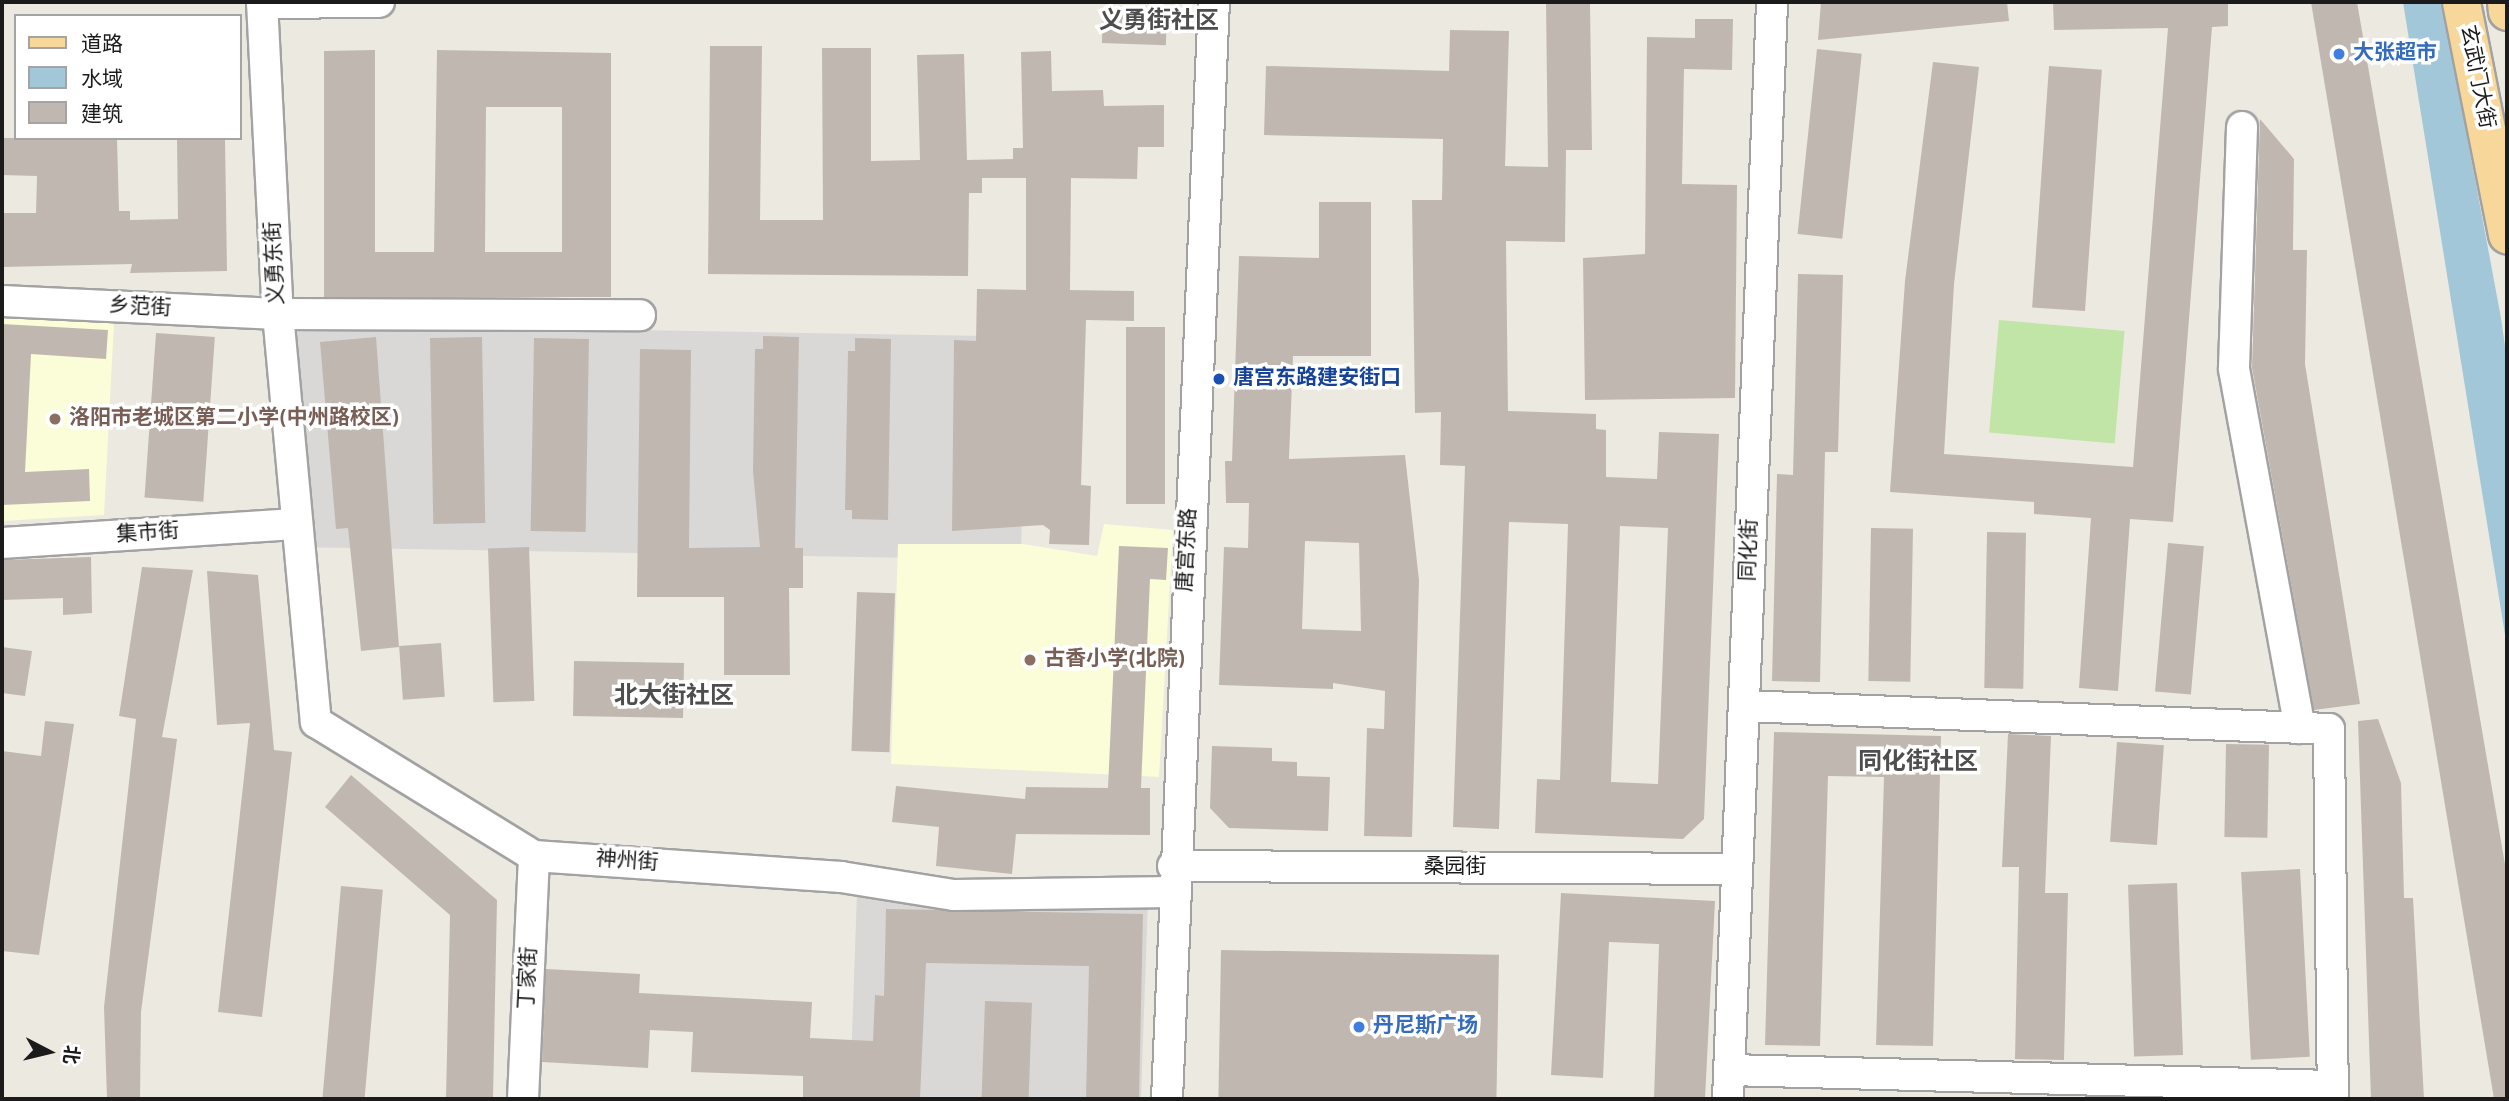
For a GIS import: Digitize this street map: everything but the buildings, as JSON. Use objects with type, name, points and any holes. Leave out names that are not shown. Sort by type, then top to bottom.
[{"type":"main road","name":"玄武门大街","points":[[2461,2],[2507,234]]},
{"type":"main road","name":"玄武门大街","points":[[2505,2],[2507,10]]},
{"type":"street","points":[[262,3],[379,2]]},
{"type":"street","name":"唐宫东路","points":[[1167,1099],[1173,879],[1214,2]]},
{"type":"street","name":"同化街","points":[[1729,1085],[1772,2]]},
{"type":"street","name":"义勇东街","points":[[262,3],[278,314],[295,524]]},
{"type":"street","points":[[2242,127],[2234,369],[2300,728]]},
{"type":"street","name":"乡范街","points":[[2,301],[278,314],[640,315]]},
{"type":"street","name":"神州街","points":[[295,524],[316,722],[534,856],[841,877],[954,895],[1173,879]]},
{"type":"street","name":"集市街","points":[[2,543],[295,524]]},
{"type":"street","points":[[1729,1085],[2333,1093],[2329,729],[1744,706]]},
{"type":"street","name":"丁家街","points":[[523,1099],[534,856]]},
{"type":"street","name":"桑园街","points":[[1173,879],[1737,869]]},
{"type":"shaded area","name":"洛阳市老城区第二小学(中州路校区)","points":[[2,318],[114,323],[104,515],[2,521]]},
{"type":"shaded area","points":[[296,324],[1025,337],[1021,560],[292,547]]},
{"type":"shaded area","name":"古香小学(北院)","points":[[1104,524],[1173,530],[1159,777],[891,764],[898,544],[1023,544],[1097,556]]},
{"type":"shaded area","points":[[857,893],[1148,903],[1141,1099],[850,1099]]},
{"type":"green space","points":[[1999,320],[2125,331],[2115,444],[1989,433]]},
{"type":"water","points":[[2403,2],[2442,2],[2501,318],[2507,360],[2507,647]]},
{"type":"place","name":"大张超市","points":[[2339,54]]},
{"type":"place","name":"唐宫东路建安街口","points":[[1219,379]]},
{"type":"place","name":"洛阳市老城区第二小学(中州路校区)","points":[[55,419]]},
{"type":"place","name":"古香小学(北院)","points":[[1030,660]]},
{"type":"place","name":"丹尼斯广场","points":[[1359,1027]]},
{"type":"district","name":"义勇街社区","points":[[1159,23]]},
{"type":"district","name":"北大街社区","points":[[674,698]]},
{"type":"district","name":"同化街社区","points":[[1918,764]]}]
